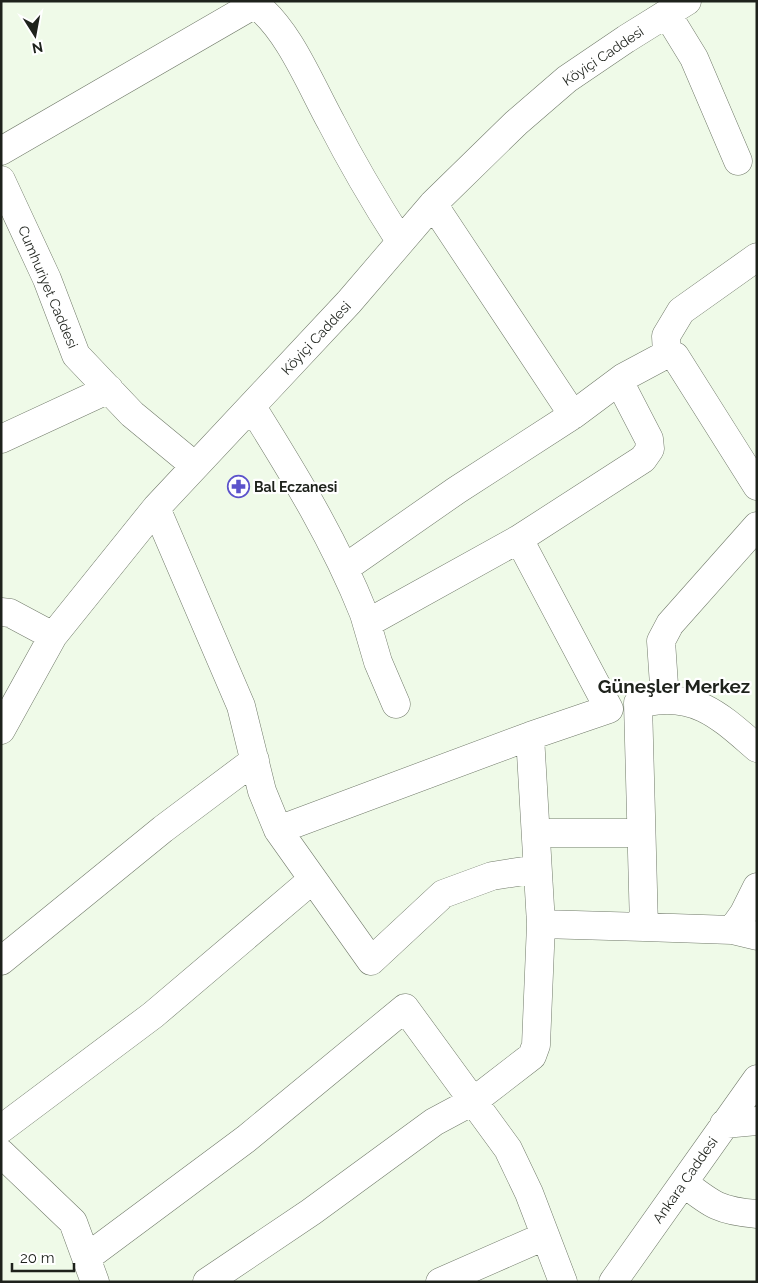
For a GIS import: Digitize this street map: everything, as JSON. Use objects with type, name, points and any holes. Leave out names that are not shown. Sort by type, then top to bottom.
[{"type":"street","points":[[1,151],[255,4],[267,13],[292,50],[362,181],[400,241]]},
{"type":"street","points":[[677,7],[694,58],[738,161]]},
{"type":"street","name":"Köyiçi Caddesi","points":[[1,730],[52,636],[156,508],[349,302],[433,204],[516,123],[567,80],[677,7]]},
{"type":"street","name":"Cumhuriyet Caddesi","points":[[1,180],[47,279],[76,355],[132,414],[195,466]]},
{"type":"street","points":[[433,204],[573,415]]},
{"type":"street","points":[[667,354],[666,336],[681,311],[757,256]]},
{"type":"street","points":[[346,568],[457,490],[573,415],[619,381],[667,354],[675,356],[757,486]]},
{"type":"street","points":[[364,614],[374,620],[519,540],[643,459],[650,449],[649,439],[619,381]]},
{"type":"street","points":[[1,439],[109,389]]},
{"type":"street","points":[[252,407],[293,473],[346,568],[364,614],[378,662],[396,704]]},
{"type":"street","points":[[156,508],[241,706],[262,791],[278,830],[371,961],[443,894],[492,876],[536,869]]},
{"type":"street","points":[[666,700],[661,641],[670,624],[757,526]]},
{"type":"street","points":[[519,540],[608,709]]},
{"type":"street","points":[[1,612],[10,613],[52,636]]},
{"type":"street","points":[[278,830],[530,736],[608,709],[638,703],[666,700],[690,703],[716,713],[757,748]]},
{"type":"street","points":[[638,703],[644,927]]},
{"type":"street","points":[[207,1282],[311,1212],[434,1122],[475,1100],[532,1056],[536,1045],[540,924],[530,736]]},
{"type":"street","points":[[1,961],[163,829],[255,760]]},
{"type":"street","points":[[536,833],[641,833]]},
{"type":"street","points":[[1,1129],[153,1015],[312,880]]},
{"type":"street","points":[[540,924],[644,927],[744,933],[744,913],[757,887]]},
{"type":"street","points":[[1,1153],[73,1222],[91,1270],[405,1008],[475,1100],[508,1149],[529,1193],[563,1282]]},
{"type":"street","name":"Ankara Caddesi","points":[[613,1282],[757,1079]]},
{"type":"street","points":[[724,1124],[757,1121]]},
{"type":"street","points":[[684,1183],[712,1205],[734,1212],[757,1214]]},
{"type":"street","points":[[440,1282],[545,1236]]},
{"type":"place","name":"Bal Eczanesi","points":[[238,487]]},
{"type":"district","name":"Güneşler Merkez","points":[[674,686]]}]
